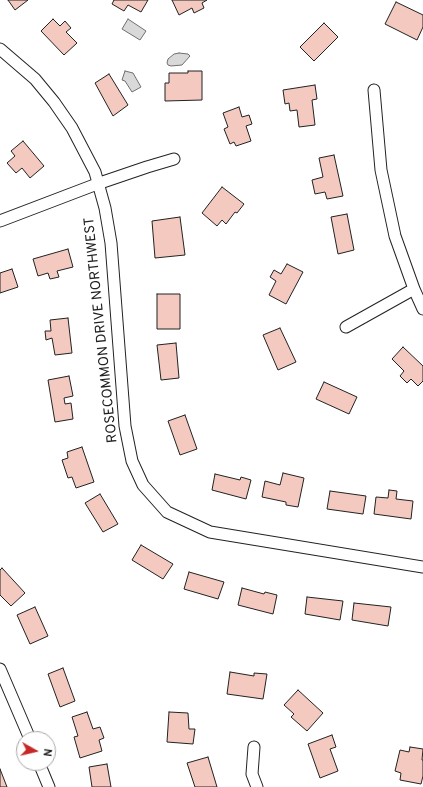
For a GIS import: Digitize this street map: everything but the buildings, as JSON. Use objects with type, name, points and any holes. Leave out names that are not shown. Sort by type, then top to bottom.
[{"type":"street","name":"ROSECOMMON DRIVE NORTHWEST","points":[[0,49],[34,78],[59,109],[72,128],[95,172],[97,184],[105,208],[111,243],[125,426],[132,461],[143,485],[167,512],[210,532],[423,567]]},
{"type":"street","points":[[374,90],[381,170],[395,236],[414,289],[423,309]]},
{"type":"street","points":[[0,221],[97,184],[174,159]]},
{"type":"street","points":[[346,327],[414,289]]},
{"type":"street","points":[[0,669],[27,731]]},
{"type":"street","points":[[254,747],[252,774],[258,787]]},
{"type":"street","points":[[42,771],[49,787]]},
{"type":"shaded area","points":[[128,19],[146,31],[140,40],[122,29]]},
{"type":"shaded area","points":[[174,54],[188,54],[190,56],[182,65],[168,65],[168,59]]},
{"type":"shaded area","points":[[125,71],[133,73],[141,87],[132,92],[125,81],[122,80]]}]
